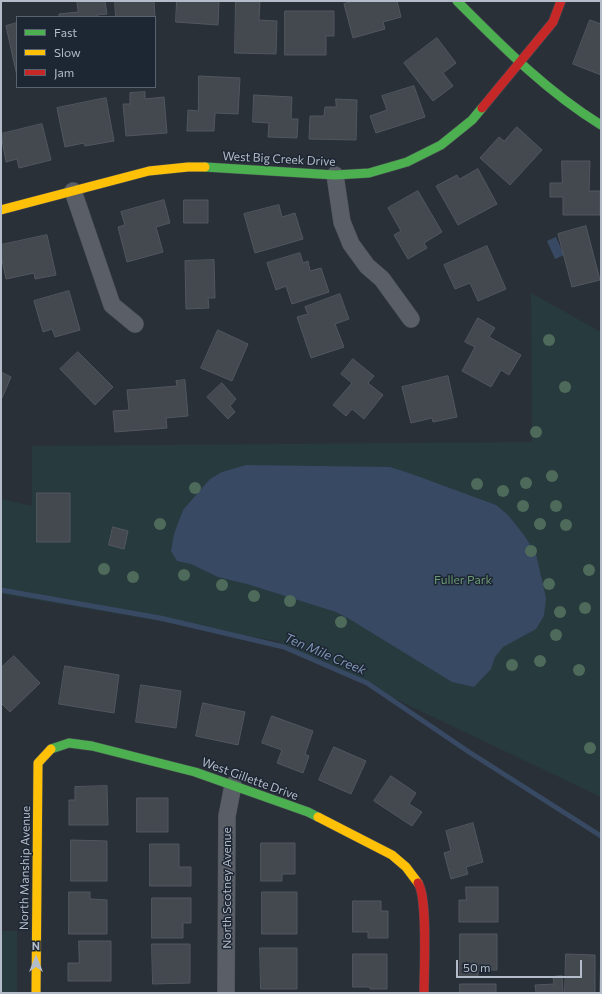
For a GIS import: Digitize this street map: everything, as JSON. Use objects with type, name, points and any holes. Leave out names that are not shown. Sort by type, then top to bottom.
[{"type":"street","points":[[457,1],[549,90],[580,114],[601,125]]},
{"type":"street","name":"West Big Creek Drive","points":[[1,210],[149,171],[188,167],[335,175],[369,173],[407,162],[442,144],[472,120],[553,22],[561,1]]},
{"type":"street","points":[[335,175],[342,222],[351,244],[367,266],[382,279],[411,319]]},
{"type":"street","points":[[73,191],[112,305],[135,324]]},
{"type":"street","name":"West Gillette Drive","points":[[52,748],[68,743],[92,746],[195,772],[233,784],[308,812],[392,855],[406,867],[420,886],[424,909],[424,993]]},
{"type":"street","name":"North Manship Avenue","points":[[36,993],[38,763],[52,748]]},
{"type":"street","name":"North Scotney Avenue","points":[[226,993],[227,816],[233,784]]},
{"type":"green space","name":"Fuller Park","points":[[531,293],[601,332],[601,797],[277,641],[1,594],[1,499],[32,506],[32,446],[532,442]]},
{"type":"green space","points":[[1,931],[17,931],[17,993],[1,993]]},
{"type":"water","points":[[556,237],[564,255],[555,259],[547,241]]},
{"type":"water","points":[[246,465],[390,467],[496,505],[508,515],[524,535],[536,554],[546,598],[544,616],[536,629],[503,647],[495,657],[491,669],[474,687],[452,682],[336,612],[247,584],[218,577],[191,564],[177,561],[171,551],[174,534],[183,510],[210,479],[222,472]]},
{"type":"building","points":[[77,1],[105,1],[107,14],[97,16],[59,16],[59,14],[78,12]]},
{"type":"building","points":[[115,1],[154,1],[155,16],[116,16]]},
{"type":"building","points":[[177,1],[219,1],[218,25],[176,22]]},
{"type":"building","points":[[236,1],[260,1],[259,20],[277,21],[276,54],[235,53]]},
{"type":"building","points":[[354,1],[397,1],[401,17],[383,22],[385,29],[353,38],[344,4]]},
{"type":"building","points":[[285,11],[334,11],[334,36],[326,36],[326,55],[285,55]]},
{"type":"building","points":[[590,20],[601,24],[601,75],[573,64]]},
{"type":"building","points":[[16,23],[16,71],[6,26]]},
{"type":"building","points":[[437,38],[456,63],[443,73],[453,86],[433,101],[404,63]]},
{"type":"building","points":[[199,76],[240,78],[238,114],[215,113],[214,131],[187,131],[188,110],[198,111]]},
{"type":"building","points":[[414,86],[425,117],[376,133],[370,116],[387,110],[382,96]]},
{"type":"building","points":[[145,92],[145,99],[164,97],[167,133],[126,136],[123,104],[130,104],[130,93]]},
{"type":"building","points":[[254,95],[292,97],[291,119],[298,119],[297,138],[268,137],[269,123],[253,122]]},
{"type":"building","points":[[106,98],[114,141],[85,146],[84,143],[65,147],[57,108]]},
{"type":"building","points":[[336,99],[357,100],[356,140],[309,139],[310,116],[324,116],[325,107],[336,107]]},
{"type":"building","points":[[42,124],[51,160],[19,168],[17,159],[6,162],[1,134]]},
{"type":"building","points":[[517,127],[542,150],[510,185],[480,158],[499,137],[504,141]]},
{"type":"building","points":[[562,161],[590,161],[589,191],[600,191],[600,215],[563,215],[563,197],[550,197],[550,183],[562,183]]},
{"type":"building","points":[[478,169],[497,204],[458,225],[436,186],[457,175],[459,179]]},
{"type":"building","points":[[418,191],[442,232],[424,243],[427,248],[408,259],[394,235],[401,231],[388,208]]},
{"type":"building","points":[[164,200],[170,223],[156,227],[163,252],[127,262],[118,227],[125,225],[121,212]]},
{"type":"building","points":[[184,200],[208,200],[208,223],[184,223]]},
{"type":"building","points":[[279,205],[282,217],[295,213],[303,239],[255,253],[244,214]]},
{"type":"building","points":[[586,226],[600,280],[572,287],[558,234]]},
{"type":"building","points":[[47,235],[56,275],[35,279],[34,273],[6,279],[1,255],[1,245]]},
{"type":"building","points":[[487,246],[506,289],[478,301],[470,283],[455,289],[444,265]]},
{"type":"building","points":[[300,253],[303,263],[308,261],[310,271],[321,268],[329,292],[292,304],[286,286],[276,290],[267,263]]},
{"type":"building","points":[[214,260],[215,298],[208,298],[209,308],[186,309],[185,261]]},
{"type":"building","points":[[69,291],[80,330],[55,337],[52,329],[43,332],[34,301]]},
{"type":"building","points":[[340,294],[349,319],[335,324],[344,347],[311,358],[297,317],[308,314],[305,307]]},
{"type":"building","points":[[478,318],[495,328],[489,337],[521,355],[509,375],[501,370],[491,387],[462,371],[475,347],[465,342]]},
{"type":"building","points":[[218,330],[248,344],[232,381],[201,368]]},
{"type":"building","points":[[78,352],[113,387],[95,405],[60,369]]},
{"type":"building","points":[[353,359],[374,376],[368,383],[383,395],[364,419],[352,409],[346,416],[333,405],[352,383],[341,374]]},
{"type":"building","points":[[1,372],[11,377],[2,398],[1,397]]},
{"type":"building","points":[[448,376],[457,417],[433,422],[432,418],[411,423],[402,387]]},
{"type":"building","points":[[185,380],[188,416],[166,418],[167,428],[115,432],[113,411],[129,410],[127,390],[177,386],[176,381]]},
{"type":"building","points":[[222,383],[236,399],[230,406],[235,412],[228,419],[207,397]]},
{"type":"building","points":[[37,493],[70,493],[70,542],[37,542]]},
{"type":"building","points":[[113,527],[128,531],[124,549],[109,545]]},
{"type":"building","points":[[14,656],[40,683],[10,712],[1,703],[1,668]]},
{"type":"building","points":[[65,666],[119,675],[114,713],[59,704]]},
{"type":"building","points":[[141,685],[181,691],[176,728],[136,722]]},
{"type":"building","points":[[203,703],[245,712],[238,745],[196,736]]},
{"type":"building","points":[[272,716],[313,731],[305,754],[309,756],[303,773],[277,763],[282,750],[262,743]]},
{"type":"building","points":[[334,747],[366,761],[351,794],[319,780]]},
{"type":"building","points":[[391,776],[416,793],[409,804],[422,812],[412,826],[374,801]]},
{"type":"building","points":[[107,786],[108,825],[69,825],[69,800],[75,800],[75,787]]},
{"type":"building","points":[[137,798],[168,798],[168,832],[137,832]]},
{"type":"building","points":[[473,823],[483,862],[466,867],[468,874],[451,879],[444,853],[451,851],[446,831]]},
{"type":"building","points":[[71,840],[107,841],[107,881],[71,881]]},
{"type":"building","points":[[261,843],[295,843],[295,874],[282,874],[282,881],[261,881]]},
{"type":"building","points":[[150,844],[179,844],[179,867],[191,867],[191,886],[150,886]]},
{"type":"building","points":[[466,887],[498,887],[498,922],[459,922],[459,900],[466,900]]},
{"type":"building","points":[[69,892],[90,892],[90,899],[107,900],[107,934],[69,934]]},
{"type":"building","points":[[262,892],[297,892],[297,934],[262,934]]},
{"type":"building","points":[[152,898],[191,898],[191,923],[183,923],[183,938],[152,938]]},
{"type":"building","points":[[353,901],[381,901],[381,911],[388,911],[388,938],[368,938],[368,932],[353,932]]},
{"type":"building","points":[[460,934],[497,934],[497,970],[478,970],[478,977],[460,977]]},
{"type":"building","points":[[79,941],[111,941],[111,981],[68,981],[68,963],[79,963]]},
{"type":"building","points":[[152,944],[190,944],[190,983],[153,984]]},
{"type":"building","points":[[260,948],[297,948],[297,989],[261,989]]},
{"type":"building","points":[[601,952],[601,993],[600,993]]},
{"type":"building","points":[[353,954],[387,954],[387,989],[353,987]]},
{"type":"building","points":[[566,954],[595,955],[595,993],[565,993]]},
{"type":"building","points":[[562,976],[563,993],[536,993],[535,985],[554,984],[553,977]]},
{"type":"building","points":[[460,984],[496,984],[496,993],[460,993]]},
{"type":"waterway","name":"Ten Mile Creek","points":[[1,590],[160,618],[284,647],[367,683],[469,752],[601,836]]},
{"type":"traffic: fast","points":[[457,1],[543,83],[581,112],[601,125]]},
{"type":"traffic: fast","points":[[205,167],[335,175],[369,173],[407,162],[441,145],[472,120],[482,108]]},
{"type":"traffic: fast","points":[[51,749],[69,743],[92,746],[195,772],[308,812],[318,817]]},
{"type":"traffic: slow","points":[[1,210],[149,171],[188,167],[205,167]]},
{"type":"traffic: slow","points":[[36,993],[38,763],[51,749]]},
{"type":"traffic: slow","points":[[318,817],[392,855],[406,867],[418,883]]},
{"type":"traffic: jam","points":[[482,108],[553,22],[561,1]]},
{"type":"traffic: jam","points":[[418,883],[421,891],[424,918],[424,993]]}]
